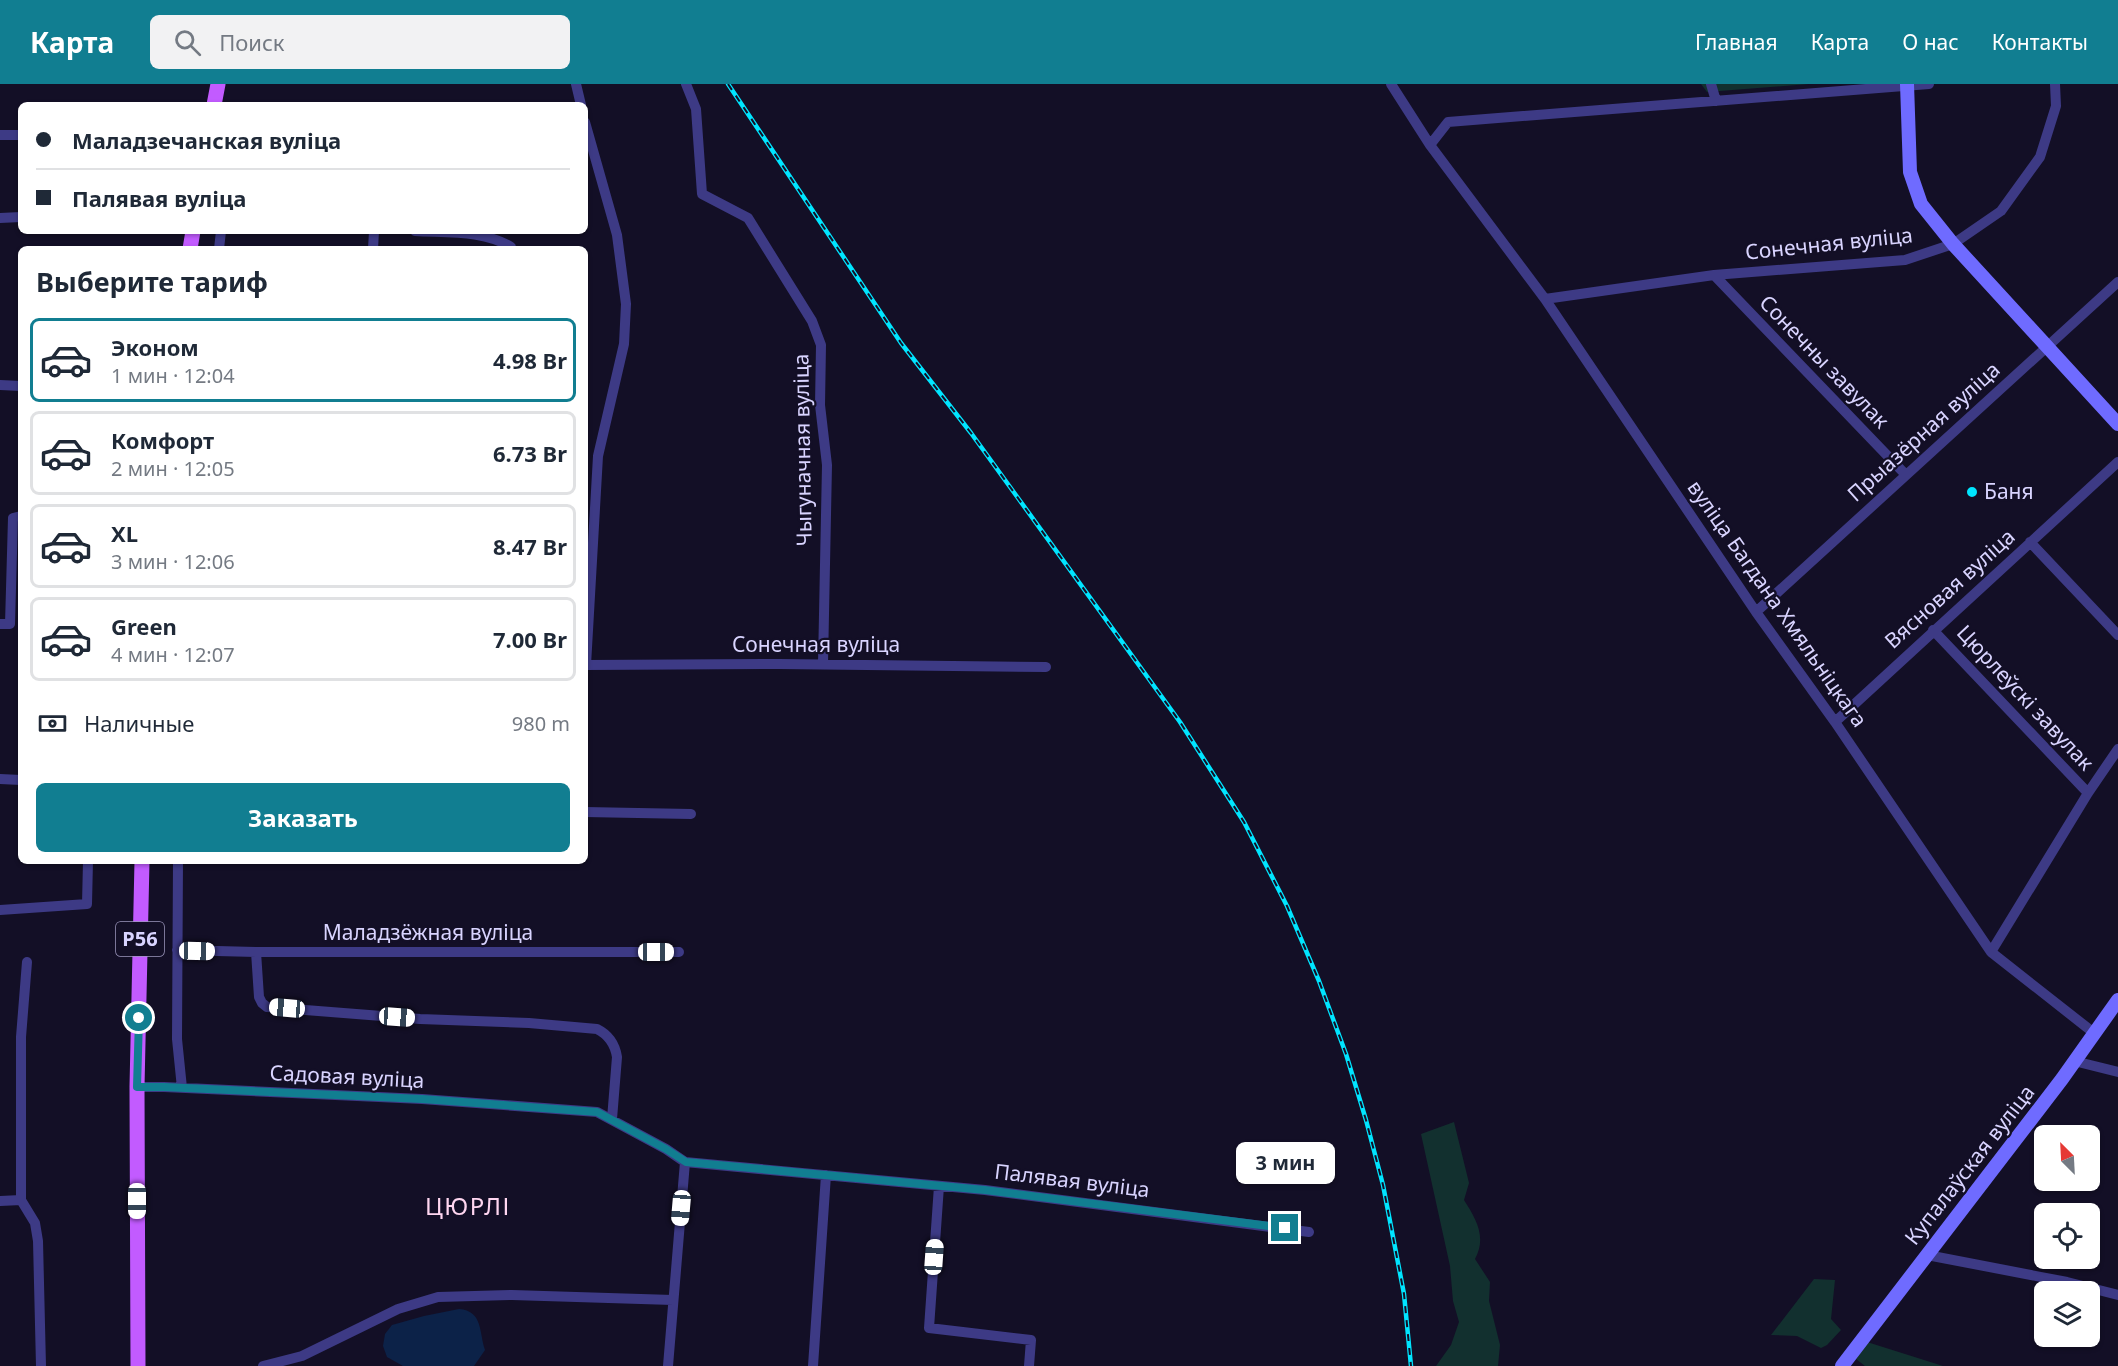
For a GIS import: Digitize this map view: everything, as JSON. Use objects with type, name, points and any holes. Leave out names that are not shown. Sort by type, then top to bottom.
[{"type":"main road","points":[[215,102],[218,84]]},
{"type":"main road","name":"Р56","points":[[138,1366],[137,1087],[141,864]]},
{"type":"street","points":[[576,84],[580,102]]},
{"type":"street","name":"Чыгуначная вуліца","points":[[686,84],[696,109],[702,194],[748,218],[812,321],[821,345],[820,405],[827,465],[823,664]]},
{"type":"street","name":"вуліца Багдана Хмяльніцкага","points":[[1391,84],[1430,145],[1545,299],[1756,612],[1835,722],[1990,952],[2094,1033]]},
{"type":"street","points":[[1711,84],[1716,101]]},
{"type":"street","points":[[1430,145],[1448,123],[1929,84]]},
{"type":"street","name":"Сонечная вуліца","points":[[1545,299],[1714,275],[1905,260],[1953,244],[2001,211],[2040,157],[2056,106],[2055,84]]},
{"type":"street","points":[[1907,85],[1910,172],[1921,204],[1953,244],[2118,424]]},
{"type":"street","points":[[588,133],[617,235],[626,304],[624,344],[598,456],[588,630]]},
{"type":"street","points":[[0,135],[18,135]]},
{"type":"street","points":[[0,218],[18,217]]},
{"type":"street","points":[[460,234],[500,240],[509,246]]},
{"type":"street","name":"Сонечны завулак","points":[[1714,275],[1906,475]]},
{"type":"street","name":"Прыазёрная вуліца","points":[[1756,612],[2118,282]]},
{"type":"street","points":[[0,386],[18,386]]},
{"type":"street","name":"Вясновая вуліца","points":[[1835,722],[2118,462]]},
{"type":"street","points":[[0,624],[10,624],[17,517]]},
{"type":"street","points":[[2030,542],[2118,635]]},
{"type":"street","name":"Цюрлеўскі завулак","points":[[1933,630],[2088,793]]},
{"type":"street","name":"Сонечная вуліца","points":[[588,665],[823,664],[1046,667]]},
{"type":"street","points":[[1990,952],[2088,793],[2118,749]]},
{"type":"street","points":[[0,779],[18,780]]},
{"type":"street","points":[[588,812],[692,814]]},
{"type":"street","points":[[0,910],[87,904],[88,864]]},
{"type":"street","points":[[178,864],[177,1039],[182,1088]]},
{"type":"street","name":"Маладзёжная вуліца","points":[[177,950],[679,952]]},
{"type":"street","points":[[256,952],[259,997],[267,1007],[597,1029],[609,1037],[616,1050],[612,1119]]},
{"type":"street","points":[[27,962],[21,1037],[21,1200],[35,1223],[38,1241],[41,1366]]},
{"type":"street","name":"Купалаўская вуліца","points":[[1842,1366],[2118,1000]]},
{"type":"street","points":[[2074,1061],[2118,1072]]},
{"type":"street","name":"Садовая вуліца","points":[[137,1087],[422,1099],[597,1112],[686,1162]]},
{"type":"street","points":[[668,1366],[686,1162]]},
{"type":"street","name":"Палявая вуліца","points":[[686,1162],[985,1190],[1309,1232]]},
{"type":"street","points":[[813,1366],[826,1175]]},
{"type":"street","points":[[939,1186],[929,1328],[1031,1340],[1029,1366]]},
{"type":"street","points":[[0,1201],[21,1200]]},
{"type":"street","points":[[1927,1255],[2067,1282],[2118,1295]]},
{"type":"street","points":[[263,1366],[302,1356],[398,1309],[438,1297],[512,1295],[673,1300]]},
{"type":"green space","points":[[1701,84],[1809,84],[1707,92]]},
{"type":"green space","points":[[1454,1122],[1469,1183],[1464,1200],[1476,1221],[1480,1236],[1475,1259],[1490,1282],[1489,1301],[1500,1345],[1498,1366],[1436,1366],[1451,1345],[1459,1322],[1453,1301],[1450,1266],[1421,1134]]},
{"type":"green space","points":[[1814,1279],[1835,1280],[1831,1319],[1841,1330],[1821,1348],[1797,1336],[1771,1335]]},
{"type":"green space","points":[[1867,1342],[1943,1366],[1865,1366],[1856,1359]]},
{"type":"water","points":[[459,1309],[472,1314],[479,1324],[485,1350],[474,1366],[403,1366],[387,1357],[383,1346],[385,1334],[392,1325]]},
{"type":"railway","points":[[728,84],[901,343],[971,433],[1180,722],[1244,822],[1287,906],[1319,981],[1346,1054],[1383,1185],[1404,1294],[1411,1366]]},
{"type":"place","name":"Баня","points":[[1972,492]]},
{"type":"district","name":"ЦЮРЛІ","points":[[468,1207]]},
{"type":"route","points":[[139,1018],[137,1087],[422,1099],[597,1112],[686,1162],[985,1190],[1285,1228]]}]
